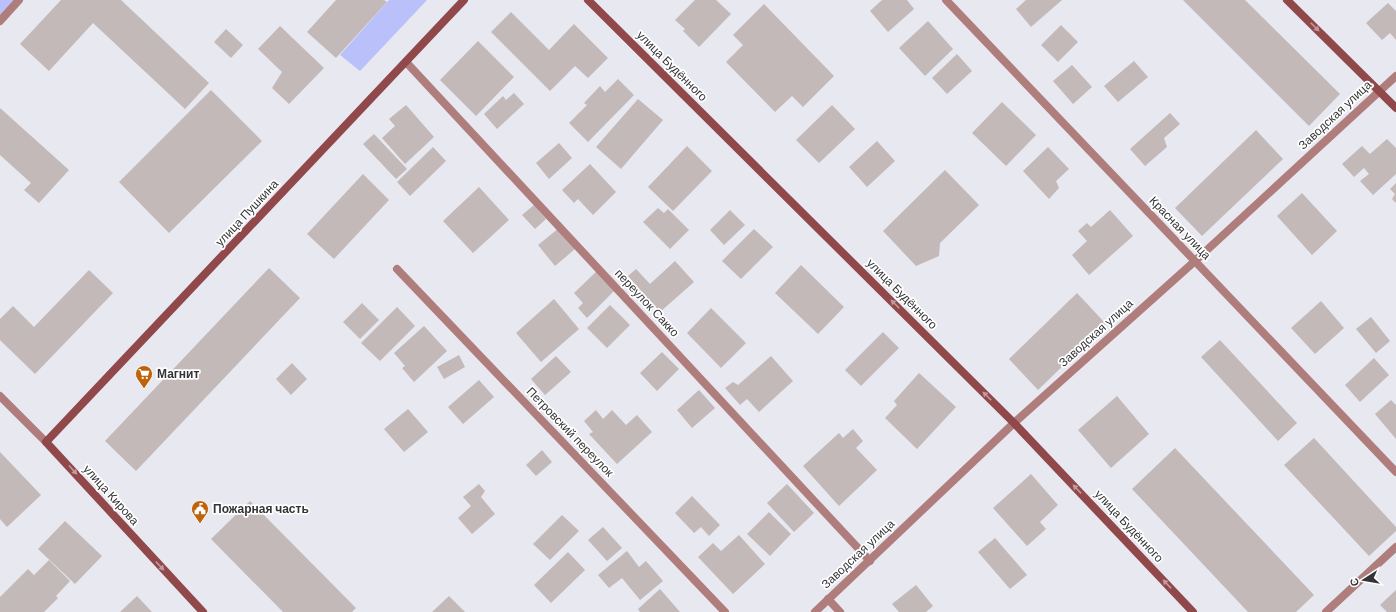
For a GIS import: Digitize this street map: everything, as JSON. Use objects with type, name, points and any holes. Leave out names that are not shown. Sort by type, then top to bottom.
[{"type":"street","points":[[0,21],[19,0]]},
{"type":"street","name":"улица Пушкина","points":[[46,442],[464,0]]},
{"type":"street","name":"улица Будённого","points":[[588,0],[1014,423],[1193,612]]},
{"type":"street","name":"Красная улица","points":[[946,0],[1396,472]]},
{"type":"street","points":[[1287,0],[1396,108]]},
{"type":"street","name":"переулок Сакко","points":[[406,62],[870,561]]},
{"type":"street","name":"Заводская улица","points":[[815,612],[1014,423],[1195,261],[1396,76]]},
{"type":"street","name":"Петровский переулок","points":[[397,269],[725,612]]},
{"type":"street","name":"улица Кирова","points":[[0,396],[46,442],[203,612]]},
{"type":"street","points":[[1326,612],[1396,547]]},
{"type":"street","points":[[828,599],[840,612]]},
{"type":"shaded area","points":[[0,0],[19,0],[0,21]]},
{"type":"shaded area","points":[[389,0],[427,0],[360,71],[340,55]]},
{"type":"building","points":[[61,0],[121,0],[209,83],[185,109],[93,23],[49,71],[20,44]]},
{"type":"building","points":[[336,0],[384,0],[387,2],[336,58],[307,32]]},
{"type":"building","points":[[695,0],[716,0],[731,14],[699,47],[683,31],[685,29],[675,20]]},
{"type":"building","points":[[882,0],[907,0],[914,9],[888,32],[870,11]]},
{"type":"building","points":[[1026,0],[1062,0],[1031,27],[1016,9]]},
{"type":"building","points":[[1183,0],[1245,0],[1340,94],[1309,126]]},
{"type":"building","points":[[1388,3],[1396,11],[1396,40],[1390,33],[1382,40],[1366,23]]},
{"type":"building","points":[[764,4],[834,76],[803,107],[792,96],[775,112],[726,62],[743,45],[733,35]]},
{"type":"building","points":[[511,12],[549,50],[574,24],[608,58],[588,78],[575,66],[550,91],[491,32]]},
{"type":"building","points":[[928,21],[953,49],[925,76],[899,48]]},
{"type":"building","points":[[1061,25],[1078,42],[1058,62],[1041,45]]},
{"type":"building","points":[[280,26],[324,68],[289,104],[272,88],[282,72],[258,49]]},
{"type":"building","points":[[226,29],[243,45],[231,58],[214,42]]},
{"type":"building","points":[[478,41],[514,77],[476,116],[440,80]]},
{"type":"building","points":[[957,54],[972,71],[947,94],[932,78]]},
{"type":"building","points":[[1134,61],[1148,77],[1118,102],[1104,86]]},
{"type":"building","points":[[1072,65],[1092,87],[1073,104],[1053,81]]},
{"type":"building","points":[[618,79],[634,95],[588,142],[569,123],[587,105],[584,103],[600,86],[605,92]]},
{"type":"building","points":[[211,90],[262,141],[169,233],[119,182]]},
{"type":"building","points":[[514,93],[524,104],[497,129],[484,114],[503,96],[506,100]]},
{"type":"building","points":[[638,99],[663,120],[621,169],[596,147]]},
{"type":"building","points":[[1002,102],[1036,135],[1006,166],[972,133]]},
{"type":"building","points":[[406,105],[434,137],[405,164],[382,138],[395,126],[389,119]]},
{"type":"building","points":[[832,105],[855,129],[819,163],[796,140]]},
{"type":"building","points":[[0,108],[69,170],[39,203],[24,190],[31,183],[0,155]]},
{"type":"building","points":[[1170,113],[1180,124],[1164,138],[1167,147],[1145,166],[1130,149]]},
{"type":"building","points":[[1256,130],[1283,159],[1202,236],[1175,208]]},
{"type":"building","points":[[374,134],[407,169],[396,179],[363,144]]},
{"type":"building","points":[[1387,139],[1396,148],[1396,174],[1373,195],[1360,181],[1369,174],[1364,168],[1354,177],[1342,164],[1362,146],[1370,154]]},
{"type":"building","points":[[877,141],[895,161],[867,187],[849,167]]},
{"type":"building","points":[[559,143],[572,158],[549,179],[536,163]]},
{"type":"building","points":[[687,146],[712,171],[673,211],[648,187]]},
{"type":"building","points":[[433,147],[446,161],[410,196],[397,182]]},
{"type":"building","points":[[1048,147],[1069,169],[1056,181],[1059,188],[1049,199],[1023,171]]},
{"type":"building","points":[[590,164],[616,192],[593,215],[578,199],[574,203],[562,190]]},
{"type":"building","points":[[945,170],[979,205],[940,243],[939,256],[916,266],[883,231]]},
{"type":"building","points":[[363,174],[389,200],[334,259],[307,234]]},
{"type":"building","points":[[1396,183],[1396,203],[1392,199],[1395,194],[1390,189]]},
{"type":"building","points":[[479,187],[509,220],[473,253],[443,221]]},
{"type":"building","points":[[1302,193],[1337,231],[1312,255],[1277,216]]},
{"type":"building","points":[[534,205],[546,219],[535,229],[522,215]]},
{"type":"building","points":[[658,208],[664,213],[668,209],[689,230],[670,249],[643,222]]},
{"type":"building","points":[[730,210],[745,225],[724,245],[710,230]]},
{"type":"building","points":[[1110,210],[1133,236],[1089,275],[1072,255],[1087,241],[1078,231],[1087,223],[1091,227]]},
{"type":"building","points":[[559,228],[575,249],[555,266],[538,245]]},
{"type":"building","points":[[754,229],[773,247],[741,279],[722,261]]},
{"type":"building","points":[[675,261],[694,282],[660,312],[628,276],[636,269],[650,284]]},
{"type":"building","points":[[801,265],[844,307],[818,334],[775,293]]},
{"type":"building","points":[[269,268],[300,298],[136,471],[105,441]]},
{"type":"building","points":[[89,270],[113,293],[35,374],[0,340],[0,319],[13,306],[34,327]]},
{"type":"building","points":[[597,271],[615,290],[587,318],[578,308],[583,303],[574,293]]},
{"type":"building","points":[[1077,293],[1106,324],[1038,390],[1009,359]]},
{"type":"building","points":[[554,299],[579,329],[541,362],[516,333]]},
{"type":"building","points":[[1321,301],[1344,328],[1315,354],[1291,328]]},
{"type":"building","points":[[362,303],[379,320],[360,339],[343,322]]},
{"type":"building","points":[[610,305],[630,325],[607,348],[587,328]]},
{"type":"building","points":[[397,307],[415,326],[380,361],[361,343]]},
{"type":"building","points":[[711,308],[746,343],[721,368],[687,333]]},
{"type":"building","points":[[1371,317],[1390,341],[1376,353],[1356,329]]},
{"type":"building","points":[[424,326],[447,351],[414,382],[402,368],[405,366],[394,353]]},
{"type":"building","points":[[883,332],[899,348],[861,386],[845,370]]},
{"type":"building","points":[[1220,340],[1297,423],[1278,441],[1201,357]]},
{"type":"building","points":[[662,352],[679,369],[657,391],[640,373]]},
{"type":"building","points":[[459,355],[465,367],[444,379],[437,367]]},
{"type":"building","points":[[556,356],[571,372],[545,395],[531,379]]},
{"type":"building","points":[[771,356],[793,381],[759,412],[747,399],[740,405],[725,388],[733,382],[738,385]]},
{"type":"building","points":[[1374,358],[1389,375],[1360,402],[1345,385]]},
{"type":"building","points":[[292,363],[307,379],[291,395],[276,379]]},
{"type":"building","points":[[919,373],[956,407],[917,449],[885,418],[897,405],[894,401]]},
{"type":"building","points":[[479,380],[494,397],[463,424],[448,407]]},
{"type":"building","points":[[699,390],[715,408],[692,428],[677,410]]},
{"type":"building","points":[[1117,396],[1149,434],[1111,468],[1078,430]]},
{"type":"building","points":[[1391,400],[1396,405],[1396,439],[1375,414]]},
{"type":"building","points":[[408,409],[428,432],[404,452],[384,429]]},
{"type":"building","points":[[596,410],[603,419],[612,410],[626,425],[637,415],[652,432],[617,464],[589,434],[593,432],[584,421]]},
{"type":"building","points":[[853,429],[863,441],[856,448],[877,470],[839,506],[803,466],[839,433],[843,438]]},
{"type":"building","points":[[1314,438],[1396,527],[1396,531],[1369,556],[1284,465]]},
{"type":"building","points":[[1175,448],[1314,595],[1296,612],[1248,612],[1132,489]]},
{"type":"building","points":[[542,450],[552,462],[536,476],[526,465]]},
{"type":"building","points":[[0,452],[41,495],[7,527],[0,519]]},
{"type":"building","points":[[1031,474],[1058,505],[1040,522],[1046,529],[1027,546],[993,508]]},
{"type":"building","points":[[479,484],[485,491],[481,497],[495,514],[472,534],[458,518],[471,506],[463,497]]},
{"type":"building","points":[[787,484],[814,513],[794,532],[767,503]]},
{"type":"building","points":[[692,496],[720,525],[709,536],[701,527],[694,533],[675,513]]},
{"type":"building","points":[[250,501],[356,608],[352,612],[283,612],[211,539]]},
{"type":"building","points":[[769,512],[791,534],[770,556],[747,534]]},
{"type":"building","points":[[562,515],[579,531],[550,560],[533,544]]},
{"type":"building","points":[[65,521],[102,556],[75,584],[38,549]]},
{"type":"building","points":[[603,527],[622,548],[607,561],[588,540]]},
{"type":"building","points":[[739,535],[765,564],[733,594],[698,557],[713,543],[721,551]]},
{"type":"building","points":[[995,538],[1027,575],[1010,589],[978,552]]},
{"type":"building","points":[[627,551],[639,567],[646,561],[663,581],[640,600],[622,578],[609,588],[598,575]]},
{"type":"building","points":[[568,552],[585,570],[551,603],[534,585]]},
{"type":"building","points":[[49,560],[70,581],[56,596],[58,598],[44,612],[0,612],[0,597],[28,569],[34,575]]},
{"type":"building","points":[[916,585],[933,606],[926,612],[899,612],[892,604]]},
{"type":"building","points":[[660,589],[680,612],[640,612],[638,609]]},
{"type":"building","points":[[1396,590],[1396,612],[1387,612],[1380,605]]},
{"type":"building","points":[[137,596],[152,612],[120,612]]},
{"type":"building","points":[[449,596],[465,612],[432,612]]},
{"type":"place","name":"Магнит","points":[[144,389]]},
{"type":"place","name":"Пожарная часть","points":[[200,524]]}]
